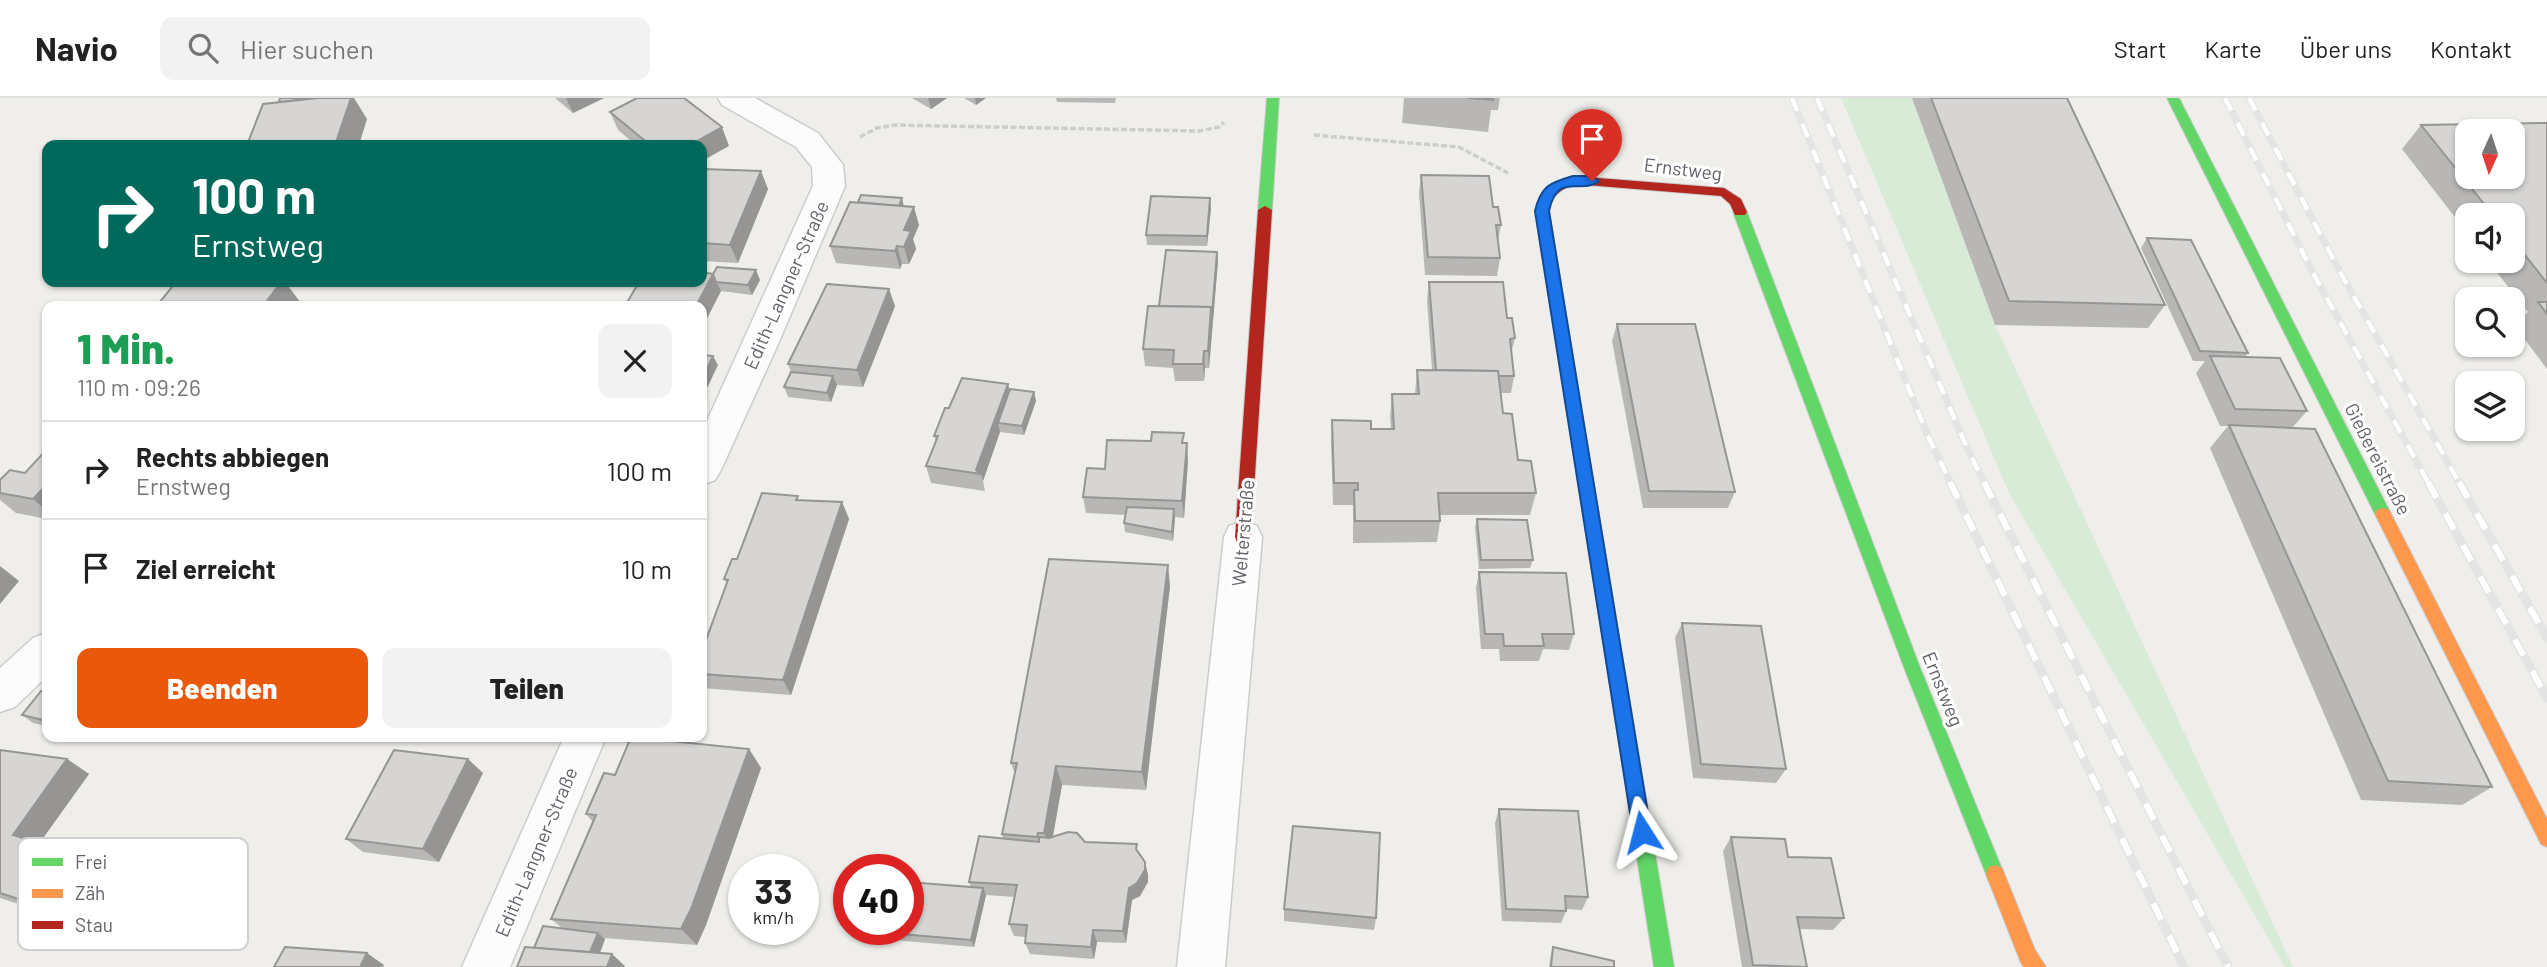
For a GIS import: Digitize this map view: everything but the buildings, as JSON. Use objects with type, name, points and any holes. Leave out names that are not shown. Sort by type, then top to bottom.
[{"type":"street","name":"Edith-Langner-Straße","points":[[707,459],[829,186],[827,165],[807,140],[733,98]]},
{"type":"street","name":"Welterstraße","points":[[1201,967],[1243,537],[1273,98]]},
{"type":"street","name":"Gießereistraße","points":[[2174,98],[2547,838]]},
{"type":"street","name":"Ernstweg","points":[[1546,194],[1557,185],[1573,180],[1724,192],[1736,202],[1913,670],[2028,956],[2036,967]]},
{"type":"street","points":[[1546,194],[1542,202],[1544,225],[1664,967]]},
{"type":"street","points":[[0,694],[42,655]]},
{"type":"street","name":"Edith-Langner-Straße","points":[[486,967],[583,742]]},
{"type":"path","points":[[877,128],[895,125],[1199,131],[1219,127],[1228,112]]},
{"type":"path","points":[[1272,131],[1460,147],[1546,194]]},
{"type":"green space","points":[[1841,98],[1912,98],[1995,325],[2293,967],[2285,967],[2009,493]]},
{"type":"railway","points":[[1792,98],[1927,434],[1951,484]]},
{"type":"railway","points":[[1817,98],[1984,482]]},
{"type":"railway","points":[[2225,98],[2312,271],[2429,484]]},
{"type":"railway","points":[[2249,98],[2340,272],[2460,484]]},
{"type":"railway","points":[[1950,482],[2184,967]]},
{"type":"railway","points":[[1984,482],[2228,967]]},
{"type":"railway","points":[[2428,482],[2547,698]]},
{"type":"railway","points":[[2459,482],[2547,638]]},
{"type":"traffic: fast","points":[[1265,210],[1273,98]]},
{"type":"traffic: fast","points":[[2173,98],[2383,514]]},
{"type":"traffic: fast","points":[[1740,212],[1913,670],[1995,874]]},
{"type":"traffic: fast","points":[[1567,366],[1664,967]]},
{"type":"traffic: slow","points":[[2383,514],[2547,838]]},
{"type":"traffic: slow","points":[[1995,874],[2028,956],[2036,967]]},
{"type":"traffic: jam","points":[[1567,366],[1542,211],[1548,194],[1573,180],[1724,192],[1736,202],[1740,212]]},
{"type":"traffic: jam","points":[[1243,537],[1265,210]]},
{"type":"route","points":[[1592,181],[1573,180],[1557,185],[1546,194],[1542,211],[1642,832]]}]
